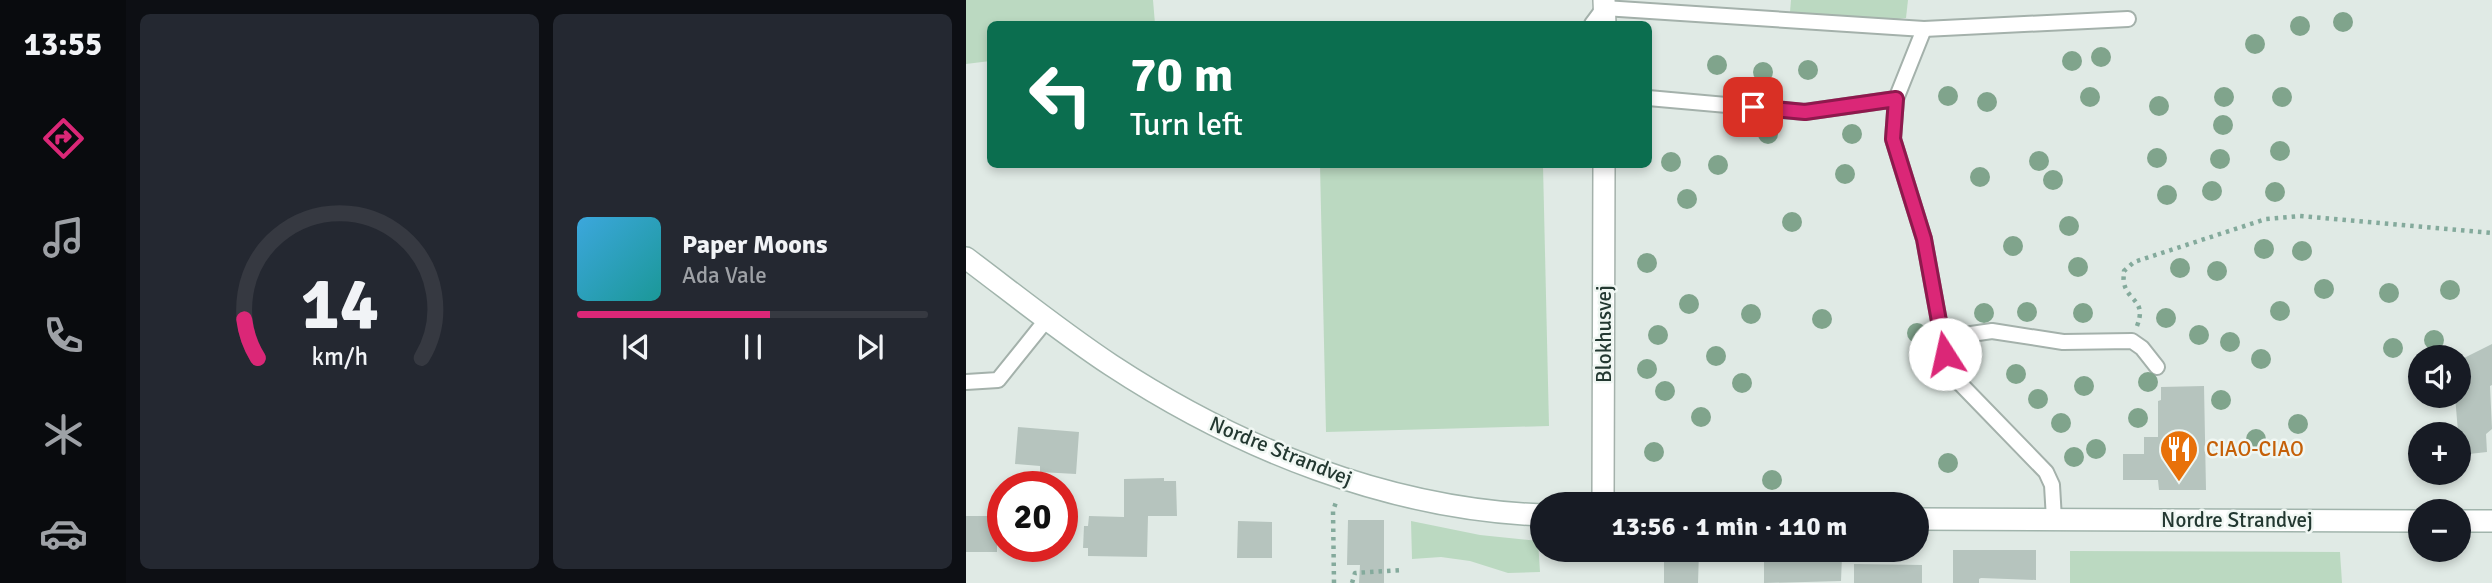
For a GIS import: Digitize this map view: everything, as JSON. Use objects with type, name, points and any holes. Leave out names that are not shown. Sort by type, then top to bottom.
[{"type":"main road","name":"Blokhusvej","points":[[1603,492],[1604,168]]},
{"type":"main road","name":"Nordre Strandvej","points":[[966,258],[1110,365],[1195,416],[1265,449],[1342,478],[1401,495],[1453,505],[1530,514]]},
{"type":"main road","name":"Nordre Strandvej","points":[[1929,519],[2408,521]]},
{"type":"main road","points":[[2471,521],[2492,521]]},
{"type":"lane","points":[[1601,14],[1690,7],[1924,29],[2127,19]]},
{"type":"lane","points":[[1924,29],[1896,99],[1893,139],[1924,239],[1948,371],[2046,472],[2052,485],[2054,519]]},
{"type":"lane","points":[[1652,98],[1805,112],[1896,99]]},
{"type":"lane","points":[[966,382],[998,380],[1046,319]]},
{"type":"lane","points":[[1943,338],[1992,331],[2063,342],[2132,341],[2142,348],[2157,367]]},
{"type":"path","points":[[2132,341],[2141,316],[2139,304],[2124,285],[2124,271],[2134,262],[2266,219],[2300,216],[2492,233]]},
{"type":"path","points":[[1334,583],[1334,511],[1342,478]]},
{"type":"path","points":[[1352,583],[1355,573],[1403,570]]},
{"type":"green space","points":[[966,0],[1153,0],[1155,21],[987,21],[987,61],[966,64]]},
{"type":"green space","points":[[1791,0],[1908,0],[1906,18],[1874,22],[1790,12]]},
{"type":"green space","points":[[1320,168],[1543,168],[1549,426],[1326,432]]},
{"type":"green space","points":[[1411,521],[1480,535],[1530,540],[1530,562],[1539,562],[1540,572],[1508,573],[1470,561],[1441,557],[1412,559]]},
{"type":"green space","points":[[2070,551],[2340,552],[2342,583],[2070,583]]},
{"type":"building","points":[[2492,344],[2492,429],[2486,434],[2487,452],[2471,454],[2471,422],[2457,422],[2456,408],[2471,408],[2471,354]]},
{"type":"building","points":[[2204,386],[2206,490],[2159,490],[2158,480],[2123,480],[2123,454],[2144,454],[2144,437],[2158,437],[2158,401],[2161,400],[2161,387]]},
{"type":"building","points":[[1018,427],[1079,432],[1076,471],[1040,471],[1040,466],[1015,464]]},
{"type":"building","points":[[1164,478],[1164,481],[1176,481],[1177,516],[1148,516],[1147,557],[1088,556],[1088,548],[1083,548],[1084,526],[1088,526],[1089,516],[1124,517],[1124,479]]},
{"type":"building","points":[[966,516],[987,516],[987,552],[966,552]]},
{"type":"building","points":[[1348,520],[1384,520],[1384,583],[1359,583],[1360,565],[1347,565]]},
{"type":"building","points":[[1238,521],[1272,522],[1272,558],[1237,558]]},
{"type":"building","points":[[1953,550],[2036,550],[2036,580],[1981,578],[1979,583],[1953,583]]},
{"type":"building","points":[[1664,562],[1699,562],[1698,583],[1664,583]]},
{"type":"building","points":[[1764,562],[1842,562],[1841,581],[1764,583]]},
{"type":"building","points":[[1854,564],[1922,565],[1922,583],[1854,583]]},
{"type":"place","name":"CIAO-CIAO","points":[[2179,483]]},
{"type":"route","points":[[1753,107],[1805,112],[1896,99],[1893,139],[1924,239],[1945,354]]}]
